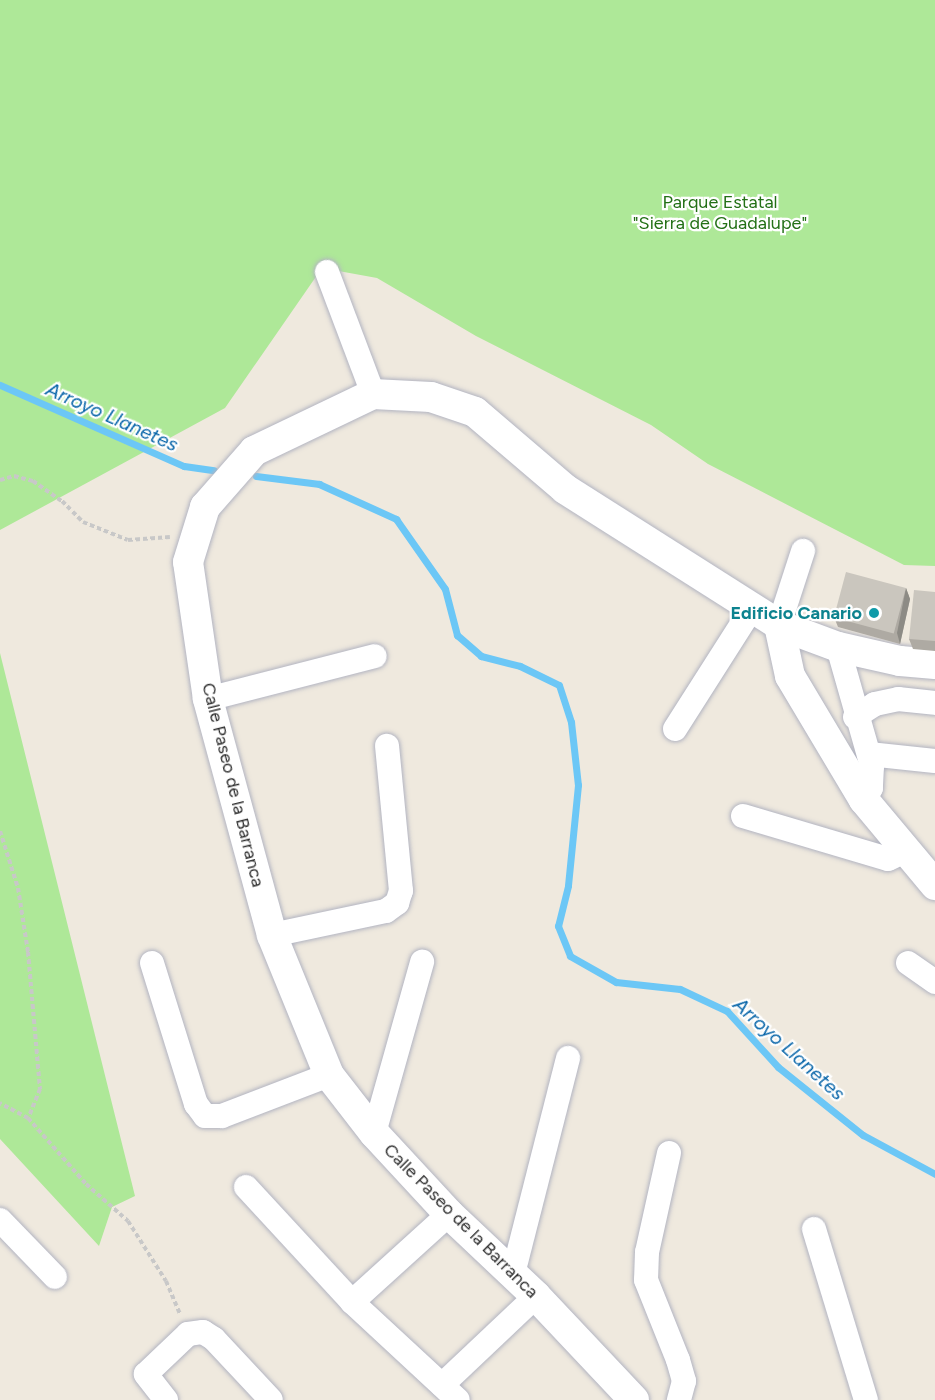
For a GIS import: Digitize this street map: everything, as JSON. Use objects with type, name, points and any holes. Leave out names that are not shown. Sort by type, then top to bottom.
[{"type":"street","points":[[327,272],[373,394]]},
{"type":"street","name":"Calle Paseo de la Barranca","points":[[634,1400],[536,1296],[449,1214],[374,1133],[329,1075],[272,934],[208,699],[188,562],[204,507],[254,451],[373,394],[431,397],[475,412],[565,489],[779,625],[838,647],[900,661],[935,664]]},
{"type":"street","points":[[803,551],[779,625],[790,676],[864,800],[935,885]]},
{"type":"street","points":[[675,729],[753,608]]},
{"type":"street","points":[[838,647],[855,717],[869,754],[873,780],[864,800]]},
{"type":"street","points":[[208,699],[375,656]]},
{"type":"street","points":[[855,717],[875,704],[898,699],[935,703]]},
{"type":"street","points":[[272,934],[386,911],[397,903],[401,891],[387,746]]},
{"type":"street","points":[[869,754],[935,761]]},
{"type":"street","points":[[743,816],[888,859],[905,851]]},
{"type":"street","points":[[374,1133],[422,962]]},
{"type":"street","points":[[152,963],[196,1104],[205,1116],[222,1116],[329,1075]]},
{"type":"street","points":[[908,963],[935,982]]},
{"type":"street","points":[[513,1274],[568,1058]]},
{"type":"street","points":[[669,1153],[647,1252],[646,1280],[684,1381],[679,1400]]},
{"type":"street","points":[[246,1187],[352,1302],[450,1393],[536,1296]]},
{"type":"street","points":[[352,1302],[449,1214]]},
{"type":"street","points":[[0,1220],[55,1277]]},
{"type":"street","points":[[814,1229],[866,1400]]},
{"type":"street","points":[[166,1400],[146,1374],[189,1334],[203,1332],[214,1339],[271,1400]]},
{"type":"path","points":[[0,480],[14,476],[41,485],[83,522],[128,540],[166,537],[194,542]]},
{"type":"path","points":[[0,831],[18,888],[32,985],[40,1089],[28,1118]]},
{"type":"path","points":[[0,1103],[28,1118],[86,1184],[128,1221],[166,1281],[189,1334]]},
{"type":"green space","name":"Parque Estatal \"Sierra de Guadalupe\"","points":[[0,0],[935,0],[935,566],[904,565],[708,464],[651,425],[476,336],[377,278],[322,268],[225,408],[0,530]]},
{"type":"green space","points":[[0,653],[135,1196],[112,1207],[99,1246],[0,1139]]},
{"type":"building","name":"Edificio Canario","points":[[846,572],[906,588],[894,633],[834,617]]},
{"type":"building","points":[[914,590],[935,592],[935,641],[909,639]]},
{"type":"waterway","name":"Arroyo Llanetes","points":[[0,385],[184,466],[214,470]]},
{"type":"waterway","name":"Arroyo Llanetes","points":[[256,476],[319,484],[396,519],[445,589],[457,635],[481,656],[520,666],[559,685],[571,722],[578,785],[568,886],[558,926],[570,956],[616,982],[680,989],[727,1011],[778,1067],[863,1135],[935,1174]]},
{"type":"place","name":"Edificio Canario","points":[[874,613]]}]
